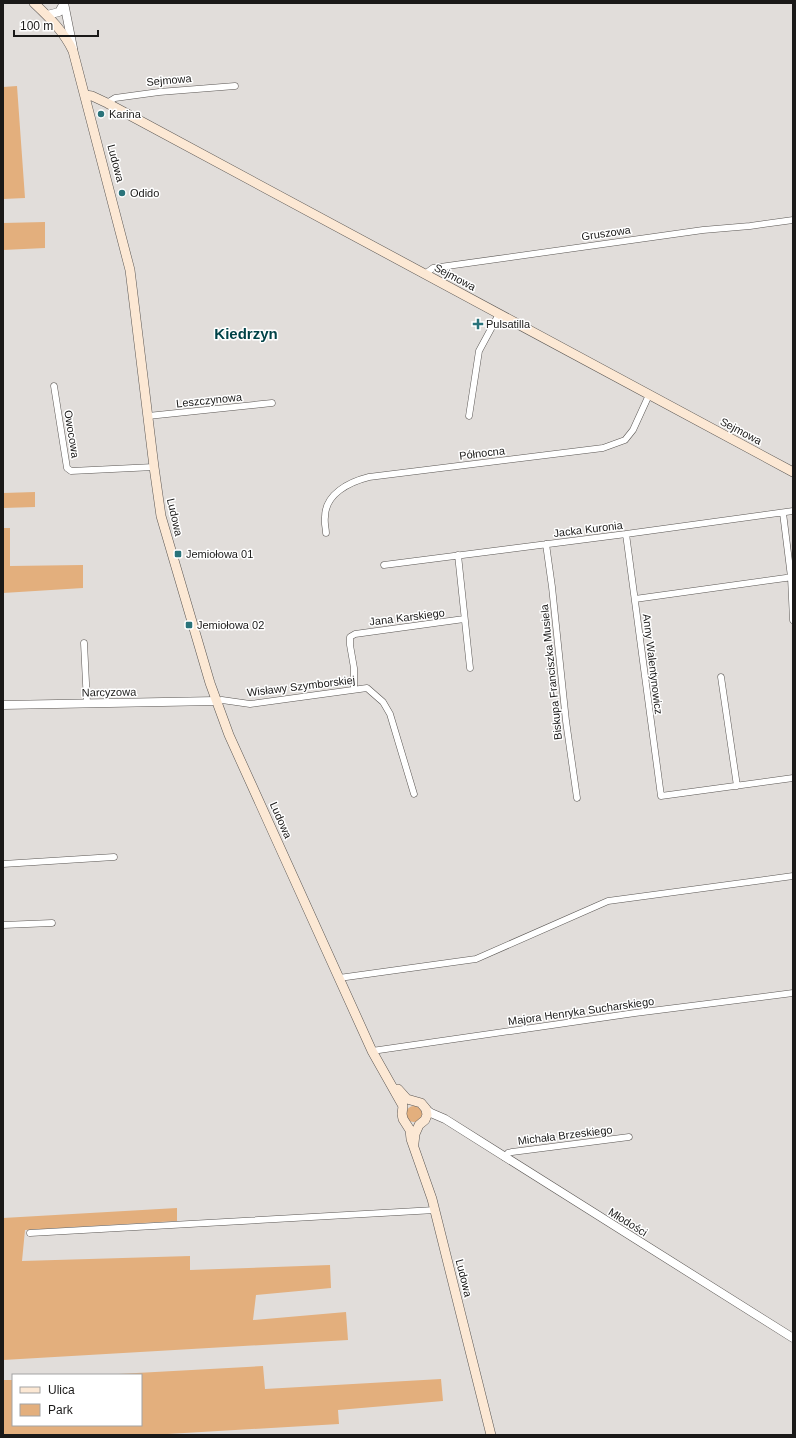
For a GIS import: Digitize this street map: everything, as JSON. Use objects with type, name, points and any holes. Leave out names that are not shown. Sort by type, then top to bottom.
[{"type":"main road","name":"Ludowa","points":[[34,3],[57,25],[67,39],[73,51],[85,95],[130,270],[161,516],[216,701],[229,735],[372,1050],[402,1103],[403,1119],[407,1124],[435,1210],[490,1435]]},
{"type":"main road","name":"Sejmowa","points":[[85,95],[92,96],[107,103],[793,472]]},
{"type":"main road","name":"Ludowa","points":[[385,1074],[407,1099],[421,1104],[426,1109]]},
{"type":"main road","points":[[403,1108],[408,1103],[414,1102]]},
{"type":"main road","points":[[414,1146],[415,1134],[427,1115],[426,1109]]},
{"type":"main road","points":[[407,1124],[411,1126],[422,1123]]},
{"type":"street","points":[[47,15],[59,12],[64,3]]},
{"type":"street","points":[[64,3],[73,51]]},
{"type":"street","points":[[57,25],[62,15],[64,3]]},
{"type":"street","points":[[57,25],[64,23],[66,18]]},
{"type":"street","name":"Sejmowa","points":[[107,103],[114,98],[159,92],[235,86]]},
{"type":"street","name":"Gruszowa","points":[[425,274],[433,268],[703,230],[750,226],[793,220]]},
{"type":"street","points":[[469,416],[479,351],[499,314]]},
{"type":"street","name":"Owocowa","points":[[54,386],[67,468],[71,472],[154,467]]},
{"type":"street","name":"Północna","points":[[326,533],[324,518],[329,503],[333,496],[342,488],[351,483],[369,477],[603,448],[625,440],[633,430],[649,395]]},
{"type":"street","name":"Leszczynowa","points":[[148,416],[272,403]]},
{"type":"street","name":"Jacka Kuronia","points":[[384,565],[793,511]]},
{"type":"street","points":[[783,513],[792,577],[793,620]]},
{"type":"street","name":"Anny Walentynowicz","points":[[626,534],[661,796],[737,786]]},
{"type":"street","name":"Biskupa Franciszka Musiela","points":[[546,544],[566,721],[577,798]]},
{"type":"street","points":[[458,555],[470,668]]},
{"type":"street","points":[[635,599],[792,577]]},
{"type":"street","name":"Jana Karskiego","points":[[354,689],[354,668],[350,645],[350,637],[352,635],[464,619]]},
{"type":"street","points":[[84,643],[87,703]]},
{"type":"street","points":[[721,677],[737,786],[793,778]]},
{"type":"street","name":"Wisławy Szymborskiej","points":[[216,701],[222,700],[250,704],[367,688],[386,707],[390,714],[414,794]]},
{"type":"street","name":"Narcyzowa","points":[[3,705],[216,701]]},
{"type":"street","points":[[3,864],[114,857]]},
{"type":"street","points":[[339,978],[472,960],[608,901],[793,876]]},
{"type":"street","points":[[3,925],[52,923]]},
{"type":"street","name":"Majora Henryka Sucharskiego","points":[[372,1050],[635,1013],[793,993]]},
{"type":"street","name":"Młodości","points":[[426,1109],[431,1113],[442,1117],[793,1338]]},
{"type":"street","name":"Młodości","points":[[422,1123],[434,1119],[452,1124]]},
{"type":"street","name":"Michała Brzeskiego","points":[[504,1157],[508,1153],[512,1152],[630,1137]]},
{"type":"street","points":[[30,1233],[435,1210]]},
{"type":"green space","points":[[17,86],[25,198],[3,199],[3,87]]},
{"type":"green space","points":[[45,222],[45,248],[3,250],[3,223]]},
{"type":"green space","points":[[35,492],[35,507],[3,508],[3,493]]},
{"type":"green space","points":[[3,528],[10,528],[10,566],[83,565],[83,588],[3,593]]},
{"type":"green space","points":[[414,1106],[420,1108],[422,1114],[420,1120],[414,1122],[408,1120],[406,1114],[408,1108]]},
{"type":"green space","points":[[177,1208],[177,1221],[25,1230],[22,1261],[190,1256],[190,1270],[330,1265],[331,1288],[256,1295],[253,1320],[346,1312],[348,1340],[3,1360],[3,1218]]},
{"type":"green space","points":[[263,1366],[265,1389],[441,1379],[443,1401],[338,1410],[339,1424],[151,1435],[3,1435],[3,1380],[12,1380],[12,1426],[142,1426],[142,1374],[118,1374]]},
{"type":"place","name":"Karina","points":[[101,114]]},
{"type":"place","name":"Odido","points":[[122,193]]},
{"type":"place","name":"Pulsatilla","points":[[478,324]]},
{"type":"place","name":"Jemiołowa 01","points":[[178,554]]},
{"type":"place","name":"Jemiołowa 02","points":[[189,625]]},
{"type":"district","name":"Kiedrzyn","points":[[246,333]]}]
